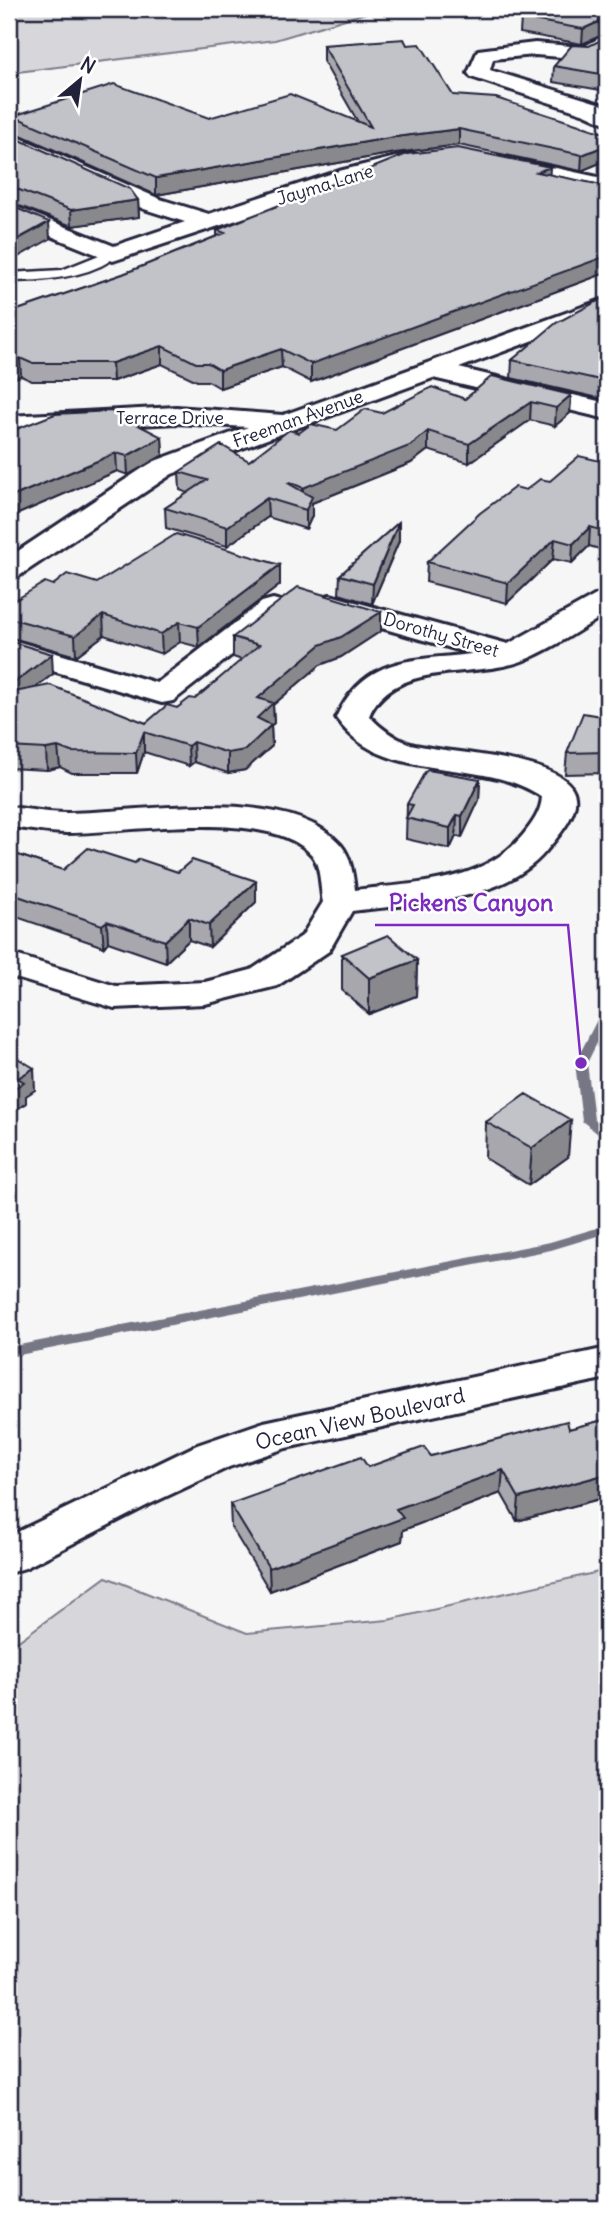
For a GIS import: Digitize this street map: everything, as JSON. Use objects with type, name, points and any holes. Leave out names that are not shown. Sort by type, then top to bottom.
[{"type":"street","points":[[607,40],[587,53],[535,49],[485,54],[478,73],[593,109],[607,118]]},
{"type":"street","points":[[9,139],[152,204],[209,222]]},
{"type":"street","name":"Jayma Lane","points":[[113,254],[347,176],[407,161],[432,158]]},
{"type":"street","points":[[482,160],[607,186]]},
{"type":"street","points":[[9,211],[113,254]]},
{"type":"street","name":"Freeman Avenue","points":[[9,570],[162,468],[607,305]]},
{"type":"street","points":[[433,369],[607,411]]},
{"type":"street","name":"Terrace Drive","points":[[9,424],[176,415],[290,422]]},
{"type":"street","name":"Dorothy Street","points":[[9,648],[162,694],[298,595],[510,655]]},
{"type":"street","points":[[340,902],[475,882],[501,872],[521,857],[554,816],[559,805],[558,793],[535,778],[387,746],[363,733],[352,718],[357,699],[375,683],[407,671],[510,655],[607,601]]},
{"type":"street","points":[[9,817],[67,823],[214,817],[271,821],[308,832],[330,852],[340,902],[316,943],[264,978],[205,993],[114,997],[9,964]]},
{"type":"street","name":"Ocean View Boulevard","points":[[9,1556],[134,1492],[213,1456],[281,1433],[607,1363]]},
{"type":"lane","points":[[9,277],[39,278],[72,273],[113,254]]},
{"type":"shaded area","points":[[9,9],[379,9],[275,40],[9,73]]},
{"type":"shaded area","points":[[607,1570],[607,2209],[9,2209],[9,1648],[106,1577],[247,1633],[388,1620]]},
{"type":"building","points":[[536,9],[607,9],[607,18],[583,29],[521,18]]},
{"type":"building","points":[[607,37],[607,75],[554,66],[572,45],[589,46]]},
{"type":"building","points":[[404,39],[407,45],[420,44],[453,95],[496,98],[607,134],[607,145],[582,155],[459,129],[395,137],[156,178],[13,116],[114,84],[209,118],[290,94],[371,127],[323,45]]},
{"type":"building","points":[[9,135],[130,189],[138,200],[71,210],[9,186]]},
{"type":"building","points":[[458,148],[550,167],[537,172],[607,186],[607,248],[604,257],[311,364],[281,349],[220,370],[208,363],[196,363],[162,346],[112,363],[31,363],[20,358],[9,362],[9,313],[123,274],[225,233],[217,230],[407,154]]},
{"type":"building","points":[[9,205],[49,222],[9,244]]},
{"type":"building","points":[[607,296],[607,379],[604,381],[512,360],[556,323]]},
{"type":"building","points":[[492,376],[571,395],[556,408],[531,402],[469,444],[428,431],[412,445],[303,488],[288,483],[312,497],[306,510],[267,498],[227,527],[165,508],[207,480],[179,472],[221,445],[249,461],[289,430],[299,433],[311,424],[337,430],[365,409],[382,413],[432,387],[465,399]]},
{"type":"building","points":[[111,411],[162,437],[127,456],[116,453],[9,498],[9,438],[15,436],[9,432],[55,414]]},
{"type":"building","points":[[607,454],[607,524],[600,530],[590,527],[573,544],[555,539],[508,583],[427,562],[480,513],[515,487],[526,490],[540,479],[550,481],[579,456],[600,461]]},
{"type":"building","points":[[399,522],[373,584],[340,575]]},
{"type":"building","points":[[176,534],[280,565],[198,627],[179,622],[161,634],[103,615],[75,636],[9,618],[9,604],[45,582],[53,585],[67,574],[97,583]]},
{"type":"building","points":[[298,587],[381,612],[341,637],[320,645],[258,698],[273,703],[257,718],[271,725],[245,750],[228,753],[193,742],[188,746],[144,732],[136,753],[71,752],[58,747],[9,747],[9,693],[50,685],[146,723],[167,705],[177,708],[190,698],[195,699],[259,645],[233,637]]},
{"type":"building","points":[[9,641],[52,654],[15,682],[9,680]]},
{"type":"building","points":[[583,713],[607,717],[607,752],[567,753]]},
{"type":"building","points":[[428,770],[480,779],[462,816],[457,815],[450,828],[406,818],[413,805],[407,804]]},
{"type":"building","points":[[88,848],[135,863],[139,859],[178,872],[192,860],[256,881],[209,925],[189,918],[165,941],[107,921],[102,925],[15,895],[9,899],[9,852],[63,870]]},
{"type":"building","points":[[388,935],[417,960],[369,978],[342,954]]},
{"type":"building","points":[[9,1053],[34,1068],[18,1078],[24,1082],[9,1092]]},
{"type":"building","points":[[526,1094],[571,1120],[532,1148],[486,1122]]},
{"type":"building","points":[[607,1419],[607,1474],[519,1498],[503,1470],[396,1509],[403,1518],[269,1568],[230,1504],[361,1457],[368,1467],[424,1447],[431,1456],[567,1421],[569,1429]]},
{"type":"waterway","points":[[607,1012],[581,1063],[588,1121],[607,1135]]},
{"type":"waterway","points":[[9,1352],[551,1246],[607,1229]]},
{"type":"place","name":"Pickens Canyon","points":[[581,1063]]}]
